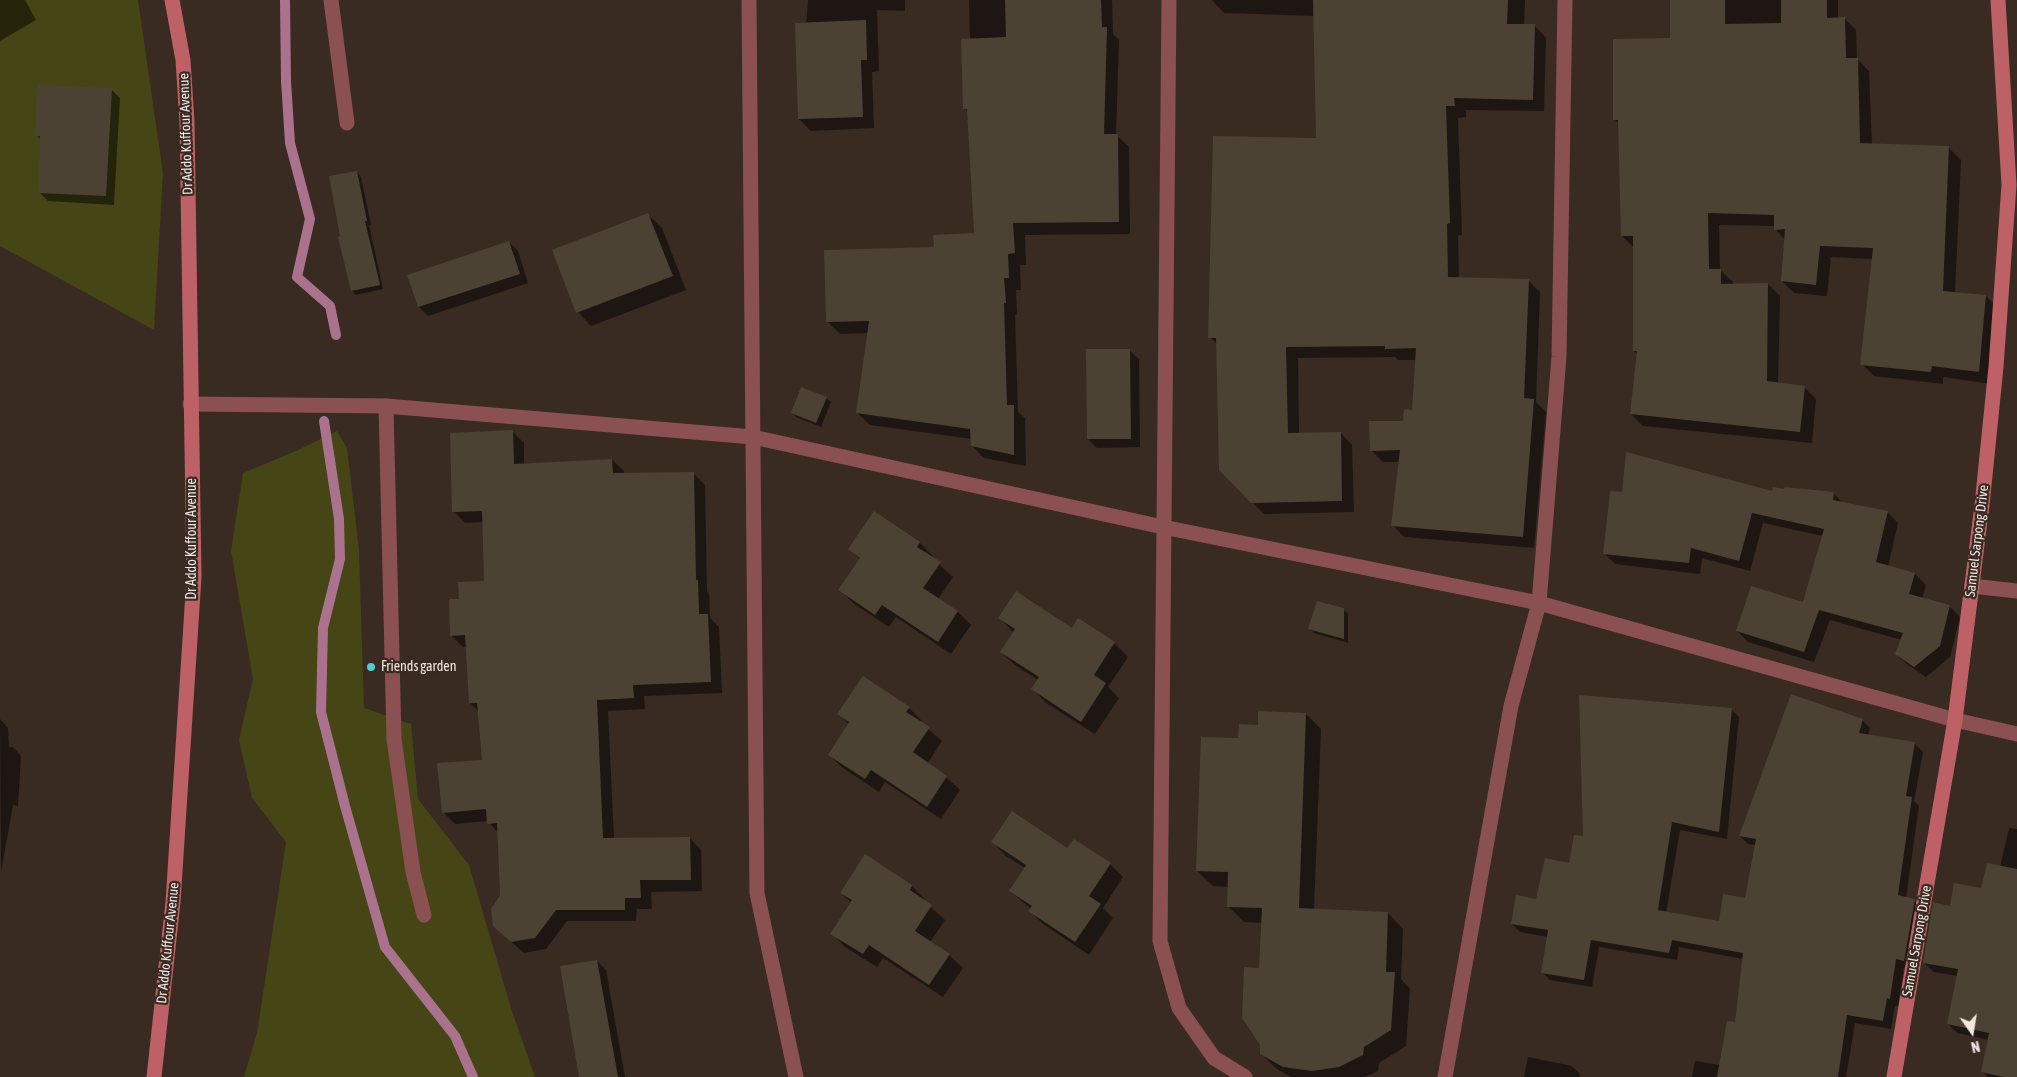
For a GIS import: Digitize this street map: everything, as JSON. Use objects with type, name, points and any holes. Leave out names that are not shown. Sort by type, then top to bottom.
[{"type":"street","name":"Dr Addo Kuffour Avenue","points":[[154,1077],[174,902],[194,577],[187,122],[183,60],[172,0]]},
{"type":"street","points":[[331,0],[347,123]]},
{"type":"street","points":[[749,0],[757,893],[796,1077]]},
{"type":"street","points":[[1169,0],[1160,941],[1179,1008],[1214,1058],[1245,1077]]},
{"type":"street","points":[[1445,1077],[1511,706],[1539,603],[1558,357],[1565,0]]},
{"type":"street","name":"Samuel Sarpong Drive","points":[[1894,1077],[1955,720],[1996,367],[2012,161],[1998,0]]},
{"type":"street","points":[[190,404],[386,406],[754,437],[1163,527],[1539,603],[1955,720],[2017,734]]},
{"type":"street","points":[[386,406],[394,739],[413,872],[424,915]]},
{"type":"street","points":[[1972,586],[2017,591]]},
{"type":"shaded area","points":[[0,0],[138,0],[163,173],[154,330],[0,246]]},
{"type":"shaded area","points":[[337,431],[347,448],[359,550],[364,708],[411,724],[418,799],[469,865],[511,1008],[535,1077],[244,1077],[257,1033],[286,842],[252,798],[239,740],[253,679],[231,551],[243,473],[296,451]]},
{"type":"building","points":[[1005,0],[1101,0],[1102,27],[1107,27],[1104,134],[1118,134],[1119,222],[1013,223],[1015,253],[1008,254],[1009,278],[1004,278],[1006,303],[1004,303],[1007,405],[1014,405],[1014,455],[971,446],[970,429],[856,413],[869,321],[826,322],[824,250],[934,247],[933,235],[974,233],[967,109],[963,109],[961,39],[1006,37]]},
{"type":"building","points":[[1313,0],[1508,0],[1507,24],[1535,24],[1533,100],[1454,98],[1455,106],[1446,106],[1450,223],[1447,224],[1448,277],[1529,279],[1524,398],[1534,399],[1523,537],[1391,526],[1400,450],[1370,451],[1369,421],[1403,421],[1404,409],[1412,410],[1416,348],[1385,349],[1385,346],[1286,347],[1288,433],[1341,432],[1342,501],[1251,503],[1219,470],[1216,338],[1208,338],[1213,136],[1316,138]]},
{"type":"building","points":[[1670,0],[1725,0],[1725,24],[1781,23],[1781,0],[1827,0],[1827,18],[1845,17],[1846,58],[1858,58],[1860,143],[1949,146],[1943,291],[1986,295],[1979,372],[1932,366],[1931,372],[1860,365],[1873,248],[1820,246],[1816,285],[1781,281],[1785,229],[1774,230],[1774,215],[1708,213],[1709,269],[1721,269],[1721,284],[1768,283],[1767,381],[1805,386],[1800,432],[1630,414],[1637,351],[1633,351],[1633,236],[1621,236],[1618,120],[1613,120],[1613,39],[1670,38]]},
{"type":"building","points":[[866,20],[867,60],[861,60],[863,117],[798,119],[795,23]]},
{"type":"building","points":[[37,85],[112,88],[106,196],[38,193],[40,136],[35,136]]},
{"type":"building","points":[[357,171],[367,221],[365,221],[380,285],[351,291],[338,237],[340,236],[329,176]]},
{"type":"building","points":[[648,213],[673,276],[576,313],[552,250]]},
{"type":"building","points":[[509,241],[520,274],[418,307],[407,275]]},
{"type":"building","points":[[1086,349],[1130,349],[1131,439],[1087,439]]},
{"type":"building","points":[[801,387],[827,397],[816,423],[791,413]]},
{"type":"building","points":[[513,430],[514,464],[612,459],[613,473],[694,472],[696,580],[698,580],[699,614],[708,614],[711,682],[633,685],[634,698],[597,700],[603,838],[690,837],[691,880],[640,880],[641,898],[625,898],[625,910],[556,910],[535,938],[511,942],[493,926],[491,909],[500,895],[497,823],[487,824],[486,809],[442,813],[437,763],[482,760],[477,703],[469,703],[465,635],[450,636],[449,599],[459,599],[458,582],[484,581],[482,511],[452,512],[450,433]]},
{"type":"building","points":[[1626,452],[1772,491],[1773,487],[1784,489],[1785,487],[1834,492],[1833,500],[1888,511],[1876,562],[1915,573],[1909,594],[1950,605],[1940,646],[1914,667],[1895,654],[1903,633],[1819,610],[1804,652],[1736,631],[1751,586],[1803,602],[1824,529],[1752,513],[1739,561],[1691,548],[1689,563],[1603,554],[1610,491],[1622,492]]},
{"type":"building","points":[[874,511],[920,542],[917,547],[941,562],[923,588],[958,611],[938,642],[882,605],[875,615],[838,590],[860,558],[848,549]]},
{"type":"building","points":[[1016,591],[1072,628],[1078,618],[1115,642],[1094,675],[1106,683],[1081,722],[1031,689],[1039,677],[1000,652],[1015,629],[998,618]]},
{"type":"building","points":[[1317,601],[1344,608],[1344,639],[1308,629]]},
{"type":"building","points":[[863,676],[910,707],[906,712],[930,727],[913,752],[947,776],[927,807],[871,770],[865,779],[828,755],[849,722],[837,714]]},
{"type":"building","points":[[1791,694],[1863,719],[1859,733],[1915,742],[1906,796],[1912,797],[1898,895],[1915,899],[1904,961],[1896,959],[1890,999],[1887,998],[1883,1021],[1847,1015],[1838,1077],[1717,1077],[1727,1021],[1735,1022],[1743,953],[1672,940],[1669,953],[1591,940],[1584,980],[1541,973],[1548,930],[1511,924],[1516,895],[1536,899],[1545,858],[1569,863],[1574,835],[1583,836],[1579,695],[1732,708],[1719,832],[1672,822],[1658,910],[1719,921],[1723,894],[1745,898],[1756,839],[1739,836]]},
{"type":"building","points":[[1258,711],[1306,713],[1299,908],[1388,912],[1386,972],[1395,972],[1391,1030],[1364,1047],[1363,1055],[1339,1067],[1312,1071],[1283,1067],[1260,1054],[1260,1045],[1242,1018],[1244,967],[1259,968],[1262,908],[1227,907],[1228,872],[1196,871],[1201,737],[1238,738],[1239,724],[1258,725]]},
{"type":"building","points":[[1012,811],[1067,848],[1074,839],[1111,863],[1089,896],[1101,904],[1075,942],[1028,911],[1032,906],[1009,891],[1026,865],[991,842]]},
{"type":"building","points":[[865,854],[912,885],[910,890],[932,905],[915,931],[950,954],[929,985],[869,945],[863,954],[830,934],[852,900],[840,893]]},
{"type":"building","points":[[1987,863],[2017,869],[2017,1077],[2004,1077],[1981,1072],[1989,1033],[1947,1024],[1958,969],[1923,963],[1933,902],[1950,906],[1954,883],[1981,888]]},
{"type":"building","points":[[597,960],[618,1077],[579,1077],[560,966]]},
{"type":"waterway","points":[[285,0],[286,81],[290,143],[310,219],[297,277],[330,306],[336,335]]},
{"type":"waterway","points":[[324,421],[339,519],[340,559],[323,628],[321,712],[345,806],[385,947],[455,1036],[473,1077]]},
{"type":"place","name":"Friends garden","points":[[371,667]]}]
